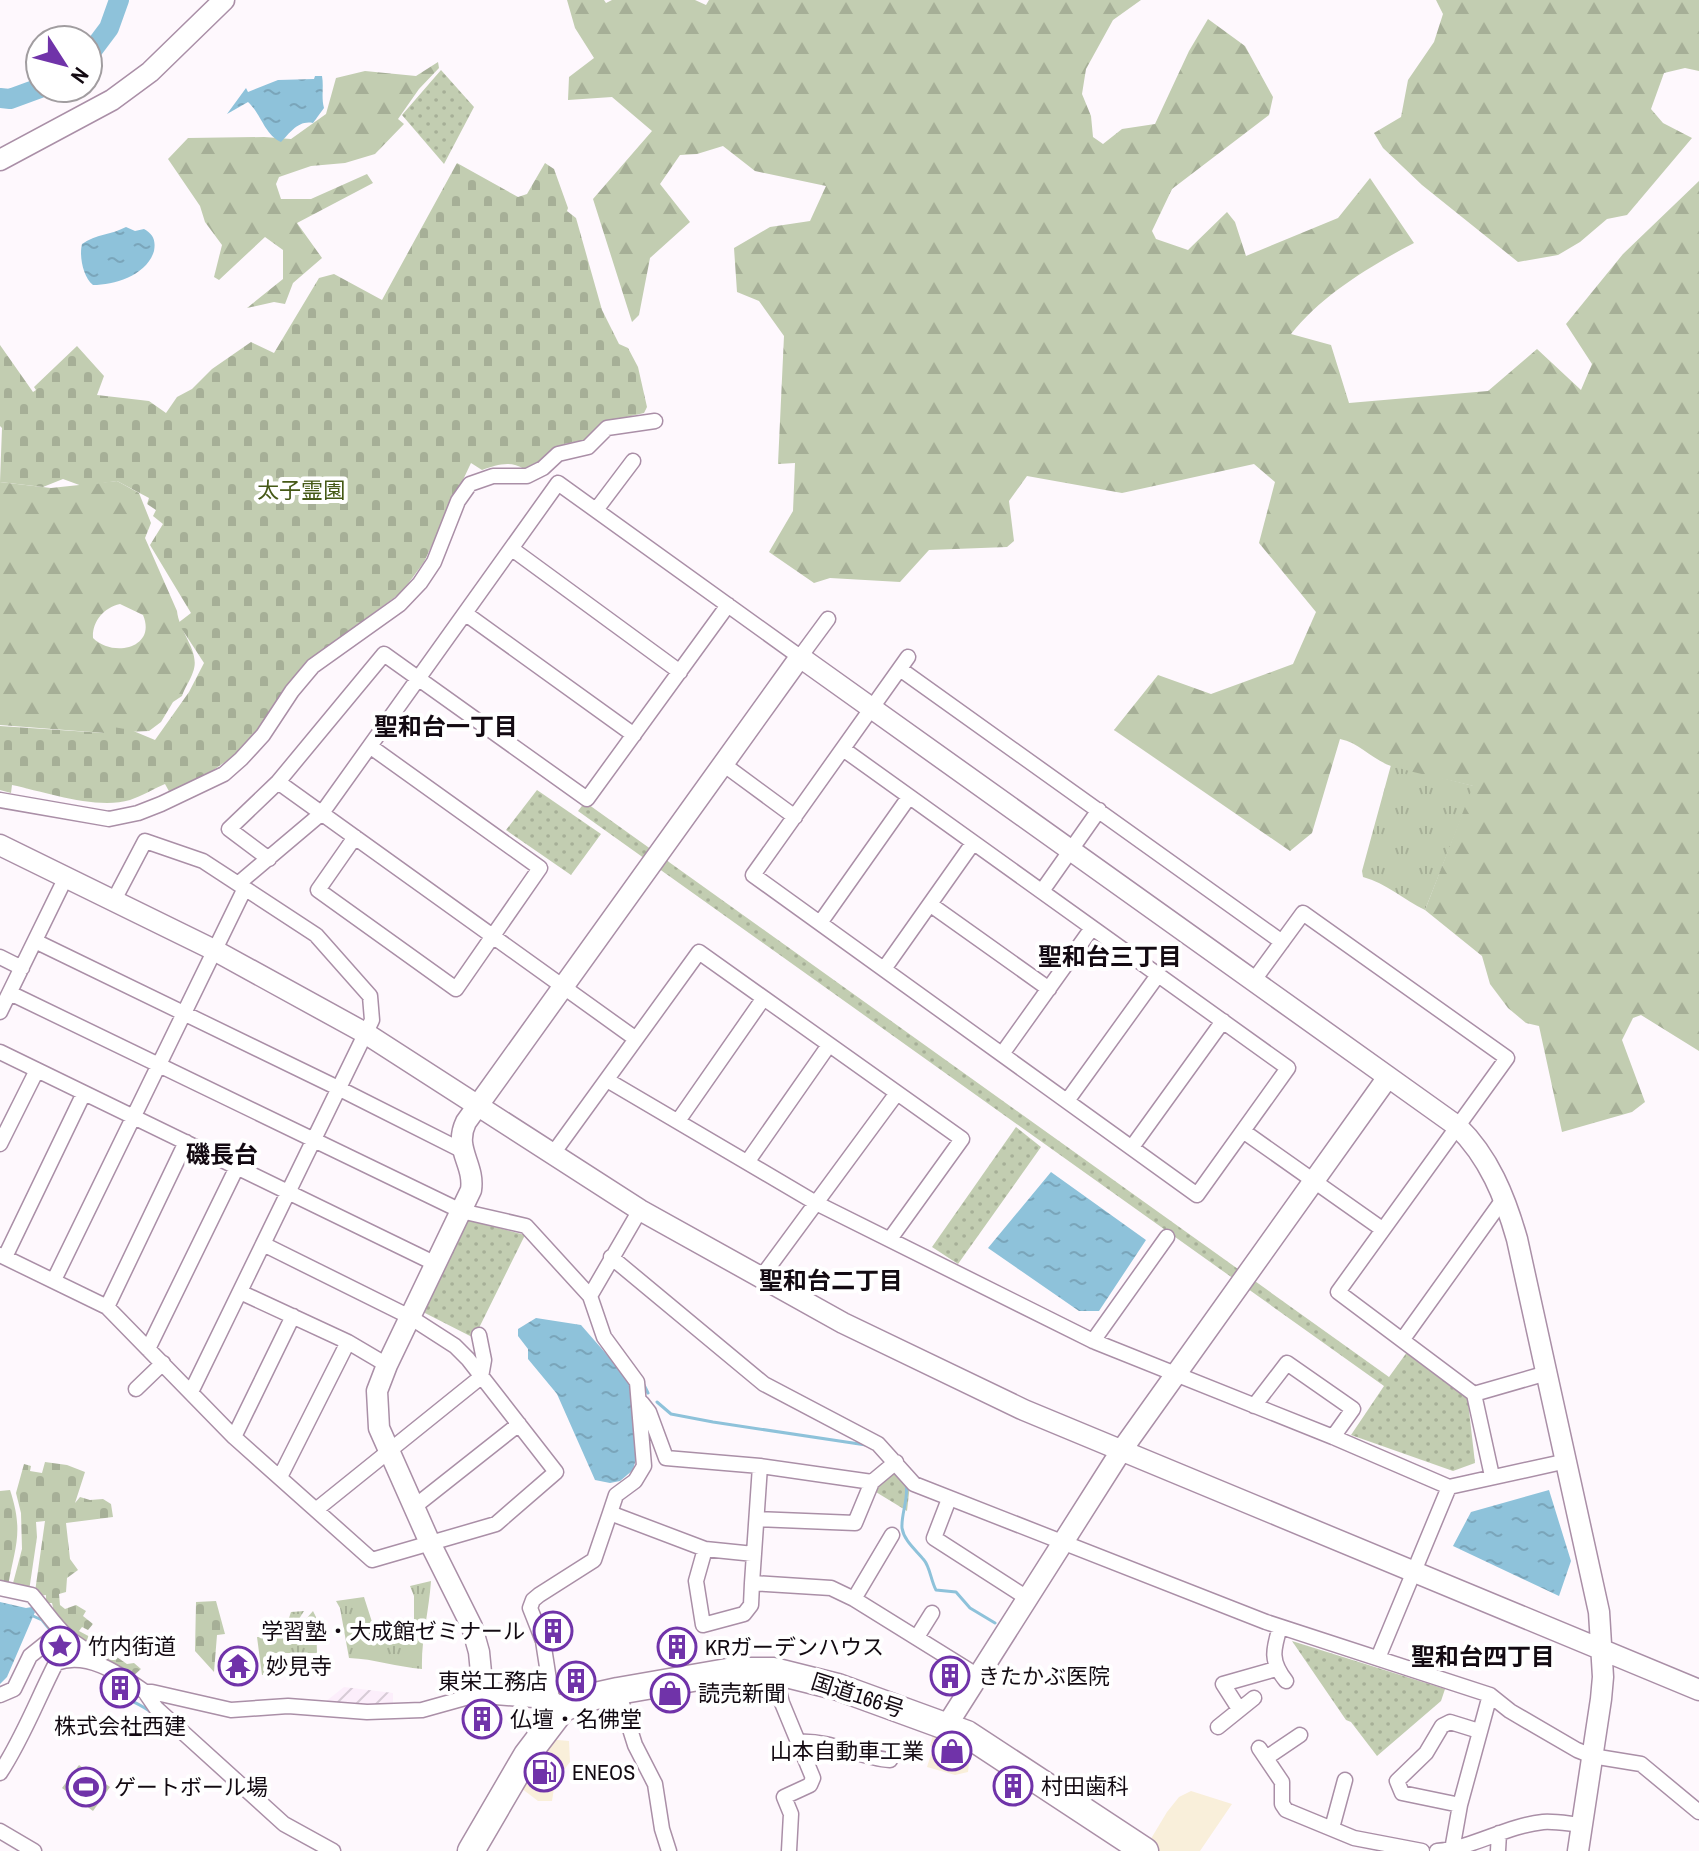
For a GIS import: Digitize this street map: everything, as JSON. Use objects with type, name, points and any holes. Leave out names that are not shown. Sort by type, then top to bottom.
[{"type":"highway","name":"国道166号","points":[[557,1704],[733,1671],[774,1671],[838,1687],[947,1725],[977,1739],[1145,1851]]},
{"type":"highway","points":[[471,1851],[557,1704]]},
{"type":"street","points":[[0,160],[125,91],[150,72],[224,0]]},
{"type":"street","points":[[0,800],[109,819],[161,804],[224,774],[263,735],[313,666],[400,604],[420,583],[434,562],[458,501],[470,484],[493,476],[527,476],[543,468],[558,454],[588,447],[607,428],[655,421]]},
{"type":"street","points":[[596,510],[633,461]]},
{"type":"street","points":[[543,468],[558,483],[1254,980],[1468,1137],[1488,1165],[1504,1198],[1517,1239],[1599,1612],[1601,1699],[1578,1851]]},
{"type":"street","points":[[54,1280],[242,886],[322,813],[558,483]]},
{"type":"street","points":[[512,549],[680,672]]},
{"type":"street","points":[[269,859],[229,829],[278,782],[384,654],[587,799],[728,605]]},
{"type":"street","points":[[466,614],[634,735]]},
{"type":"street","points":[[483,1693],[479,1652],[472,1627],[388,1452],[379,1428],[377,1391],[472,1185],[460,1137],[462,1130],[828,619]]},
{"type":"street","points":[[843,749],[1288,1068],[1197,1195],[753,875],[904,663],[1099,810],[1282,942]]},
{"type":"street","points":[[355,837],[318,890],[456,989],[540,868],[371,747]]},
{"type":"street","points":[[723,764],[795,817]]},
{"type":"street","points":[[278,782],[636,1039]]},
{"type":"street","points":[[820,923],[909,797]]},
{"type":"street","points":[[1042,891],[1099,810]]},
{"type":"street","points":[[114,900],[145,841],[203,861],[316,935],[370,996],[372,1020],[191,1392]]},
{"type":"street","points":[[884,969],[973,843]]},
{"type":"street","points":[[0,845],[214,950],[365,1033],[640,1210],[760,1279],[939,1371],[1121,1451],[1699,1690]]},
{"type":"street","points":[[0,1012],[66,877]]},
{"type":"street","points":[[931,905],[1049,989]]},
{"type":"street","points":[[1254,980],[1303,913],[1507,1058],[1338,1292],[1474,1394],[1492,1476]]},
{"type":"street","points":[[1002,1054],[1092,928]]},
{"type":"street","points":[[35,941],[463,1151]]},
{"type":"street","points":[[552,1155],[699,952],[962,1139],[890,1239]]},
{"type":"street","points":[[0,957],[22,968]]},
{"type":"street","points":[[1067,1101],[1158,975]]},
{"type":"street","points":[[0,1773],[26,1731],[41,1691],[56,1663],[71,1658],[88,1660],[139,1688],[231,1710],[288,1706],[367,1712],[422,1710],[483,1693],[557,1704],[543,1641],[530,1608],[539,1595],[594,1560],[616,1495],[635,1481],[644,1466],[637,1382],[604,1337],[590,1296],[526,1226],[461,1211],[10,993]]},
{"type":"street","points":[[678,1121],[763,999]]},
{"type":"street","points":[[1132,1147],[1223,1021]]},
{"type":"street","points":[[748,1161],[829,1045]]},
{"type":"street","points":[[0,1052],[436,1264]]},
{"type":"street","points":[[0,1144],[37,1070]]},
{"type":"street","points":[[947,1725],[1121,1451],[1388,1077]]},
{"type":"street","points":[[607,1080],[816,1203],[1093,1341],[1449,1487],[1567,1461]]},
{"type":"street","points":[[84,1093],[2,1256],[107,1307],[234,1437],[372,1560],[496,1524],[556,1472],[455,1346],[410,1317],[263,1244]]},
{"type":"street","points":[[760,1279],[897,1093]]},
{"type":"street","points":[[1243,1131],[1382,1229]]},
{"type":"street","points":[[107,1307],[186,1142]]},
{"type":"street","points":[[148,1349],[237,1167]]},
{"type":"street","points":[[1403,1339],[1504,1198]]},
{"type":"street","points":[[590,1296],[640,1210]]},
{"type":"street","points":[[1093,1341],[1167,1237]]},
{"type":"street","points":[[611,1257],[764,1384],[878,1444],[884,1472],[855,1523],[757,1519]]},
{"type":"street","points":[[240,1292],[348,1342],[387,1365]]},
{"type":"street","points":[[234,1437],[293,1316]]},
{"type":"street","points":[[317,1509],[481,1377],[484,1360],[479,1335]]},
{"type":"street","points":[[280,1477],[348,1342]]},
{"type":"street","points":[[136,1389],[163,1363]]},
{"type":"street","points":[[1254,1406],[1287,1363],[1353,1409],[1333,1437]]},
{"type":"street","points":[[1474,1394],[1547,1373]]},
{"type":"street","points":[[639,1401],[649,1412],[666,1458],[884,1472],[1280,1627],[1490,1695],[1510,1711],[1592,1756],[1641,1764],[1699,1812]]},
{"type":"street","points":[[414,1507],[519,1424]]},
{"type":"street","points":[[705,1549],[696,1581],[703,1625],[744,1614],[751,1605],[760,1466]]},
{"type":"street","points":[[1378,1658],[1449,1487]]},
{"type":"street","points":[[949,1499],[934,1538],[1027,1598]]},
{"type":"street","points":[[610,1513],[705,1549],[754,1554]]},
{"type":"street","points":[[854,1599],[891,1546]]},
{"type":"street","points":[[752,1583],[831,1588],[978,1676]]},
{"type":"street","points":[[0,1588],[32,1595],[60,1632],[77,1647],[120,1671],[268,1811],[294,1831],[333,1851]]},
{"type":"street","points":[[917,1637],[932,1613]]},
{"type":"street","points":[[1239,1709],[1223,1684],[1281,1675],[1274,1648],[1280,1627]]},
{"type":"street","points":[[0,1695],[14,1689],[30,1656],[60,1632]]},
{"type":"street","points":[[774,1671],[782,1703],[813,1778],[810,1785],[784,1797],[791,1814],[789,1851]]},
{"type":"street","points":[[618,1691],[635,1745],[655,1784],[669,1851]]},
{"type":"street","points":[[1444,1850],[1460,1805],[1490,1695]]},
{"type":"street","points":[[1218,1727],[1254,1698]]},
{"type":"street","points":[[1460,1805],[1402,1793],[1397,1781],[1426,1753],[1442,1726],[1450,1722],[1479,1731]]},
{"type":"street","points":[[1300,1735],[1263,1753],[1282,1782],[1282,1804],[1286,1810],[1382,1848],[1422,1851]]},
{"type":"street","points":[[800,1742],[811,1741],[875,1759],[890,1760]]},
{"type":"street","points":[[1332,1828],[1345,1780]]},
{"type":"street","points":[[1444,1850],[1544,1822],[1582,1825]]},
{"type":"street","points":[[0,1831],[34,1851]]},
{"type":"street","points":[[1498,1851],[1499,1833]]},
{"type":"shaded area","points":[[545,1669],[547,1692],[504,1689],[505,1674],[510,1670]]},
{"type":"shaded area","points":[[344,1687],[393,1693],[393,1707],[325,1702]]},
{"type":"shaded area","name":"山本自動車工業","points":[[935,1727],[971,1744],[968,1772],[955,1775],[927,1767]]},
{"type":"shaded area","name":"ENEOS","points":[[547,1739],[569,1741],[570,1762],[555,1782],[552,1801],[538,1801],[517,1785]]},
{"type":"shaded area","points":[[1191,1791],[1232,1804],[1200,1851],[1148,1851],[1149,1842],[1167,1812],[1179,1797]]},
{"type":"green space","points":[[567,0],[604,0],[606,3],[612,0],[695,0],[706,5],[709,0],[1141,0],[1113,20],[1086,69],[1082,94],[1091,116],[1093,137],[1103,144],[1122,129],[1155,124],[1189,51],[1208,19],[1245,46],[1273,97],[1269,115],[1172,189],[1152,231],[1156,239],[1188,250],[1227,212],[1235,222],[1246,256],[1338,218],[1370,178],[1414,243],[1348,282],[1317,307],[1291,334],[1331,345],[1349,403],[1488,391],[1537,349],[1581,390],[1592,364],[1566,324],[1623,254],[1699,181],[1699,1051],[1641,1015],[1633,1018],[1622,1040],[1645,1102],[1632,1112],[1562,1132],[1539,1026],[1526,1023],[1508,1008],[1490,984],[1482,956],[1425,910],[1473,786],[1391,766],[1340,739],[1312,833],[1290,851],[1114,730],[1158,675],[1211,694],[1293,664],[1316,612],[1259,543],[1275,482],[1254,464],[1122,493],[1027,476],[1009,501],[1014,541],[1007,547],[929,550],[900,582],[830,578],[814,583],[769,552],[793,511],[795,463],[778,464],[784,336],[759,301],[737,292],[734,248],[770,227],[810,221],[826,186],[755,171],[723,146],[697,154],[680,155],[660,184],[690,222],[650,258],[639,315],[632,322],[593,199],[652,131],[612,97],[568,100],[569,77],[594,58],[575,28]]},
{"type":"green space","points":[[1436,0],[1699,0],[1699,71],[1685,68],[1664,73],[1651,109],[1663,123],[1692,138],[1627,215],[1607,219],[1580,242],[1558,255],[1518,262],[1422,185],[1383,148],[1374,133],[1401,117],[1408,80],[1434,42],[1443,14]]},
{"type":"green space","points":[[438,62],[439,68],[419,89],[398,119],[404,124],[375,154],[345,163],[311,166],[279,177],[276,184],[281,199],[311,199],[367,174],[373,183],[297,223],[322,258],[293,283],[285,304],[274,302],[247,308],[283,279],[283,250],[265,237],[219,280],[214,277],[222,245],[168,159],[188,138],[291,139],[326,114],[336,78],[365,71],[416,76]]},
{"type":"green space","points":[[441,70],[474,107],[444,164],[402,115]]},
{"type":"green space","name":"太子霊園","points":[[457,163],[518,197],[527,194],[545,163],[554,169],[567,211],[576,218],[602,310],[619,344],[628,348],[638,367],[647,407],[644,413],[601,423],[591,439],[564,444],[534,467],[524,469],[503,464],[482,470],[471,463],[424,562],[402,592],[312,658],[251,739],[205,776],[170,793],[165,784],[117,803],[71,799],[12,785],[11,793],[0,790],[0,726],[104,733],[113,727],[131,730],[155,740],[189,692],[204,663],[178,623],[191,613],[150,545],[163,524],[153,516],[156,510],[147,504],[149,498],[117,481],[82,486],[63,479],[43,487],[0,482],[0,345],[33,392],[36,390],[34,387],[77,346],[104,376],[97,395],[149,401],[166,413],[177,397],[192,389],[212,369],[251,342],[274,353],[319,278],[334,274],[382,300]]},
{"type":"green space","points":[[117,481],[139,493],[151,523],[145,538],[177,611],[195,664],[182,696],[173,702],[161,722],[149,731],[104,733],[0,725],[0,482],[51,488]],"holes":[[[120,604],[143,615],[146,626],[144,635],[131,646],[111,647],[93,638],[97,621],[114,606]]]},
{"type":"green space","points":[[1391,765],[1474,786],[1425,910],[1363,877],[1362,871]]},
{"type":"green space","points":[[537,790],[601,834],[571,875],[506,830]]},
{"type":"green space","points":[[585,802],[1389,1377],[1410,1348],[1467,1393],[1475,1463],[1453,1471],[1351,1435],[1384,1386],[578,811]]},
{"type":"green space","points":[[1016,1127],[1041,1147],[958,1264],[932,1247]]},
{"type":"green space","points":[[466,1219],[525,1235],[474,1338],[423,1312]]},
{"type":"green space","points":[[45,1462],[67,1465],[85,1472],[75,1503],[80,1497],[103,1499],[111,1504],[113,1517],[66,1523],[70,1559],[78,1570],[67,1578],[66,1592],[59,1594],[60,1605],[65,1609],[76,1605],[86,1611],[83,1616],[93,1624],[88,1630],[82,1627],[79,1631],[92,1638],[89,1646],[108,1651],[127,1664],[134,1663],[141,1669],[132,1677],[73,1635],[63,1625],[52,1603],[46,1603],[46,1595],[38,1596],[35,1592],[45,1521],[36,1522],[37,1537],[29,1591],[12,1587],[22,1549],[21,1513],[16,1493],[24,1464],[31,1466],[30,1471],[42,1473]]},
{"type":"green space","points":[[894,1468],[910,1484],[907,1511],[871,1489]]},
{"type":"green space","points":[[10,1490],[17,1528],[8,1586],[0,1584],[0,1491]]},
{"type":"green space","points":[[431,1581],[422,1669],[349,1658],[336,1601],[364,1597],[372,1622],[414,1619],[414,1596],[410,1586]]},
{"type":"green space","points":[[216,1601],[225,1634],[217,1635],[214,1672],[195,1651],[196,1602]]},
{"type":"green space","points":[[304,1611],[299,1619],[306,1619],[313,1611],[316,1617],[317,1653],[275,1653],[271,1675],[262,1675],[257,1637],[278,1638],[291,1612]]},
{"type":"green space","points":[[1292,1641],[1445,1689],[1441,1701],[1377,1756],[1351,1722],[1346,1720]]},
{"type":"green space","name":"ゲートボール場","points":[[79,1765],[110,1787],[93,1811],[62,1788]]},
{"type":"water","points":[[315,76],[322,76],[324,108],[313,123],[299,125],[281,142],[275,139],[248,102],[227,114],[246,88],[248,92],[278,80],[314,79]]},
{"type":"water","points":[[126,227],[135,231],[144,229],[152,235],[155,247],[150,259],[129,277],[93,285],[83,266],[82,244]]},
{"type":"water","points":[[1051,1172],[1146,1240],[1099,1311],[1079,1311],[988,1248]]},
{"type":"water","points":[[536,1318],[581,1325],[629,1380],[637,1455],[633,1470],[620,1481],[595,1480],[557,1394],[528,1359],[528,1349],[518,1336],[518,1329]]},
{"type":"water","points":[[1549,1490],[1571,1561],[1559,1596],[1453,1546],[1471,1512]]},
{"type":"water","points":[[0,1602],[32,1607],[35,1612],[7,1677],[0,1684]]},
{"type":"waterway","points":[[104,35],[119,0]]},
{"type":"waterway","points":[[0,98],[10,99],[24,94]]},
{"type":"waterway","points":[[644,1385],[648,1393]]},
{"type":"waterway","points":[[657,1402],[671,1414],[866,1445]]},
{"type":"waterway","points":[[906,1483],[903,1533],[926,1563],[936,1590],[956,1592],[970,1608],[995,1623]]},
{"type":"waterway","points":[[33,1616],[42,1620],[51,1631]]},
{"type":"waterway","points":[[61,1642],[71,1651]]},
{"type":"waterway","points":[[103,1680],[114,1691],[152,1713]]},
{"type":"place","name":"学習塾・大成館ゼミナール","points":[[553,1631]]},
{"type":"place","name":"竹内街道","points":[[60,1646]]},
{"type":"place","name":"KRガーデンハウス","points":[[677,1647]]},
{"type":"place","name":"妙見寺","points":[[238,1666]]},
{"type":"place","name":"きたかぶ医院","points":[[950,1676]]},
{"type":"place","name":"東栄工務店","points":[[576,1681]]},
{"type":"place","name":"株式会社西建","points":[[120,1688]]},
{"type":"place","name":"読売新聞","points":[[670,1693]]},
{"type":"place","name":"仏壇・名佛堂","points":[[482,1719]]},
{"type":"place","name":"山本自動車工業","points":[[952,1751]]},
{"type":"place","name":"ENEOS","points":[[544,1772]]},
{"type":"place","name":"村田歯科","points":[[1013,1786]]},
{"type":"place","name":"ゲートボール場","points":[[86,1787]]},
{"type":"district","name":"聖和台一丁目","points":[[446,727]]},
{"type":"district","name":"聖和台三丁目","points":[[1110,957]]},
{"type":"district","name":"磯長台","points":[[222,1155]]},
{"type":"district","name":"聖和台二丁目","points":[[831,1281]]},
{"type":"district","name":"聖和台四丁目","points":[[1483,1657]]}]
